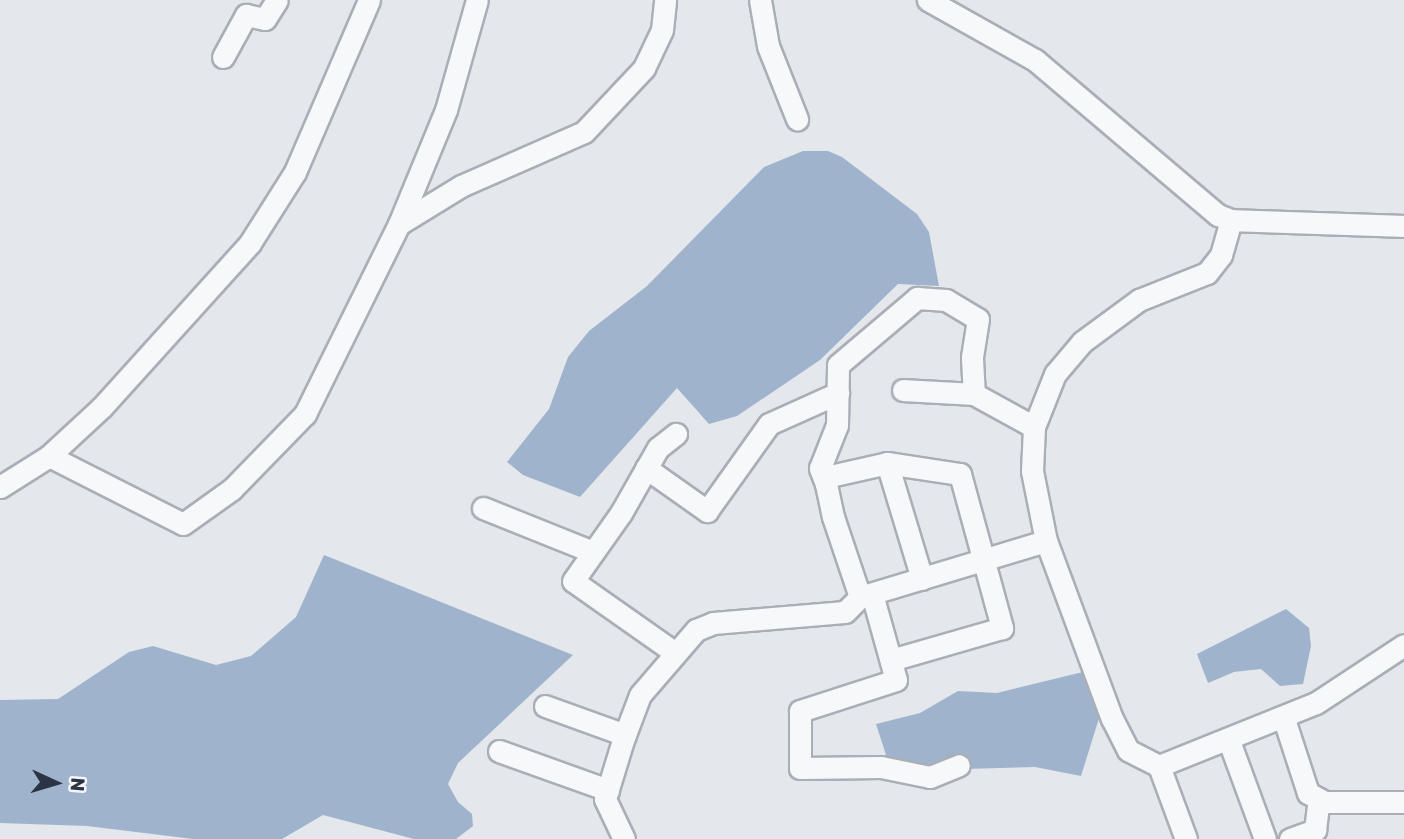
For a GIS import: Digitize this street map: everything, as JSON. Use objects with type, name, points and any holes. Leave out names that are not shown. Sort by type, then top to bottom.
[{"type":"street","points":[[223,57],[246,15],[264,19],[277,0]]},
{"type":"street","points":[[0,487],[49,456],[102,407],[250,243],[295,172],[369,0]]},
{"type":"street","points":[[49,456],[183,524],[232,489],[305,414],[399,224],[446,110],[477,0]]},
{"type":"street","points":[[399,224],[461,186],[584,132],[644,68],[662,30],[665,0]]},
{"type":"street","points":[[760,0],[768,46],[797,119]]},
{"type":"street","points":[[928,0],[1035,60],[1218,215],[1231,220],[1404,226]]},
{"type":"street","points":[[1186,839],[1160,766],[1128,750],[1112,719],[1046,541],[1032,471],[1034,427],[1055,374],[1082,342],[1139,300],[1207,273],[1221,255],[1231,220]]},
{"type":"street","points":[[959,765],[930,777],[881,767],[800,768],[800,711],[896,680],[820,468],[837,425],[838,365],[917,298],[946,299],[978,319],[972,358],[974,394]]},
{"type":"street","points":[[903,390],[974,394],[1034,427]]},
{"type":"street","points":[[646,468],[707,511],[769,424],[838,393]]},
{"type":"street","points":[[674,652],[573,581],[658,447],[676,434]]},
{"type":"street","points":[[826,484],[830,476],[887,463],[960,474],[1002,628],[891,660]]},
{"type":"street","points":[[887,463],[922,579]]},
{"type":"street","points":[[483,508],[593,552]]},
{"type":"street","points":[[624,839],[605,799],[625,735],[640,695],[674,652],[696,630],[713,623],[845,612],[866,595],[1046,541]]},
{"type":"street","points":[[1160,766],[1284,719],[1316,703],[1404,645]]},
{"type":"street","points":[[545,706],[625,735]]},
{"type":"street","points":[[1284,719],[1308,793],[1319,799],[1404,802]]},
{"type":"street","points":[[1229,741],[1265,839]]},
{"type":"street","points":[[499,751],[608,790]]},
{"type":"street","points":[[1290,839],[1315,830],[1319,799]]},
{"type":"water","points":[[803,151],[828,151],[842,157],[917,214],[929,232],[939,286],[898,284],[820,360],[737,416],[709,424],[677,388],[580,497],[523,475],[507,462],[549,409],[568,357],[589,331],[647,286],[764,167]]},
{"type":"water","points":[[324,555],[573,655],[458,763],[448,784],[458,802],[472,814],[473,826],[456,839],[414,839],[323,815],[282,839],[193,839],[87,826],[0,823],[0,700],[58,699],[129,652],[153,646],[216,665],[251,656],[296,617]]},
{"type":"water","points":[[1286,609],[1309,628],[1311,646],[1303,684],[1280,686],[1261,669],[1234,672],[1208,683],[1197,654]]},
{"type":"water","points":[[1087,671],[1101,712],[1081,776],[1035,767],[930,770],[888,761],[876,724],[920,713],[958,691],[997,693]]}]
